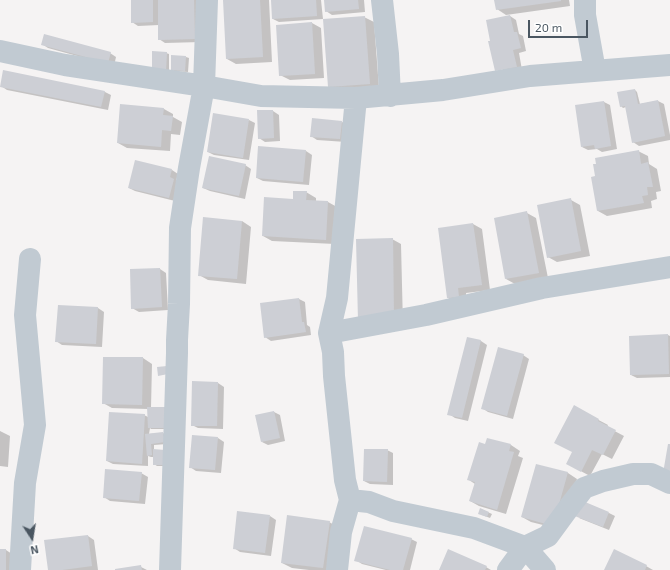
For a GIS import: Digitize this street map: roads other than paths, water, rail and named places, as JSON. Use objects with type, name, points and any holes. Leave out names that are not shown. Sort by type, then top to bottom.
[{"type":"street","points":[[170,570],[179,304],[180,228],[204,86],[207,0]]},
{"type":"street","points":[[382,0],[388,54],[390,96]]},
{"type":"street","points":[[586,0],[585,15],[595,71]]},
{"type":"street","points":[[0,51],[65,65],[261,96],[356,98],[390,96],[443,90],[530,76],[595,71],[669,71]]},
{"type":"street","points":[[337,570],[340,532],[350,500],[345,480],[334,376],[333,352],[329,333],[337,298],[356,98]]},
{"type":"street","points":[[20,570],[25,483],[35,425],[25,315],[30,259]]},
{"type":"street","points":[[329,333],[426,315],[542,288],[670,267]]},
{"type":"street","points":[[508,570],[525,547],[548,536],[584,488],[603,481],[633,474],[651,474],[670,483]]},
{"type":"street","points":[[350,500],[369,502],[393,511],[474,528],[525,547],[545,570]]}]
